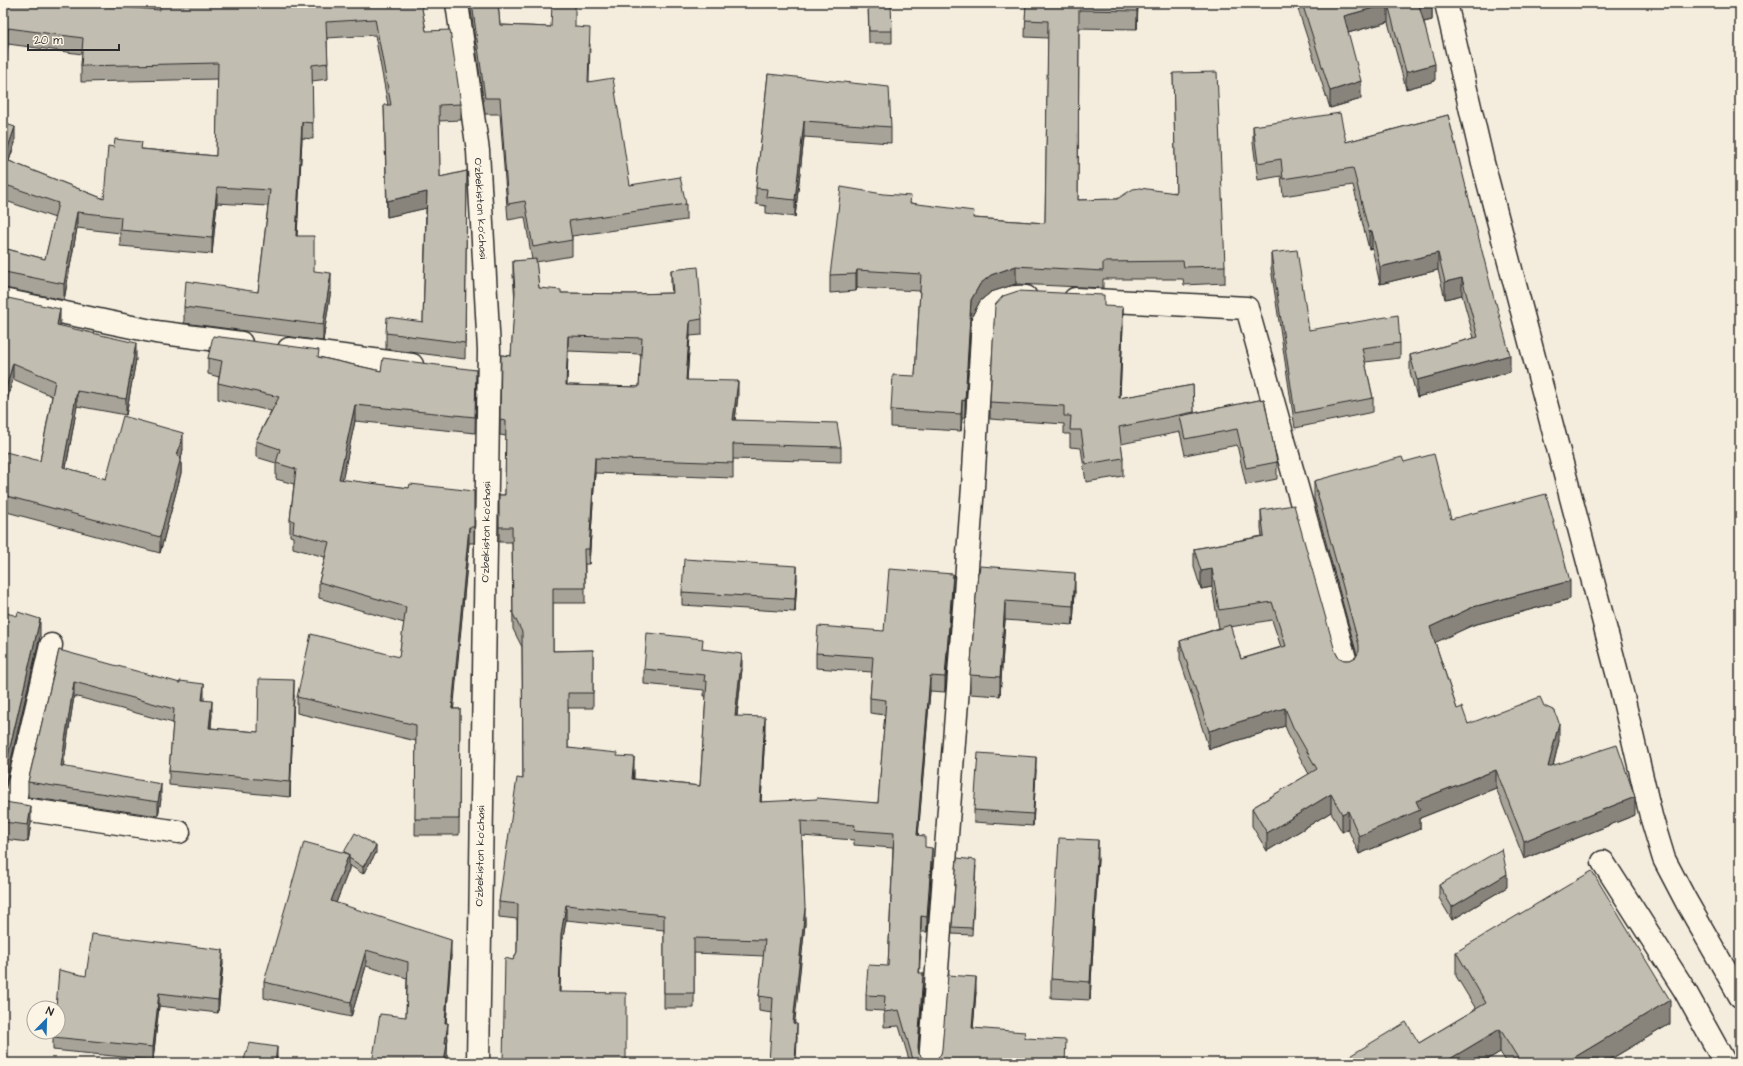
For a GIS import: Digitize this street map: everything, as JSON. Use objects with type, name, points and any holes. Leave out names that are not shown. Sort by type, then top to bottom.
[{"type":"street","points":[[87,5],[230,5],[236,3]]},
{"type":"street","name":"O'zbekiston ko'chasi","points":[[457,3],[478,151],[489,350],[480,374],[478,1063]]},
{"type":"street","points":[[1446,3],[1483,163],[1620,684],[1651,816],[1664,858],[1686,902],[1740,996]]},
{"type":"street","points":[[930,1063],[972,495],[983,319],[990,306],[1016,296],[1247,308],[1346,666]]},
{"type":"street","points":[[3,300],[156,332],[433,368]]},
{"type":"street","points":[[52,645],[8,807],[179,832]]},
{"type":"street","points":[[1603,862],[1684,989],[1725,1063]]},
{"type":"building","points":[[3,3],[73,3],[160,10],[160,3],[220,3],[220,5],[269,3],[421,3],[426,31],[450,30],[461,104],[439,105],[440,177],[467,171],[465,343],[386,333],[387,317],[423,322],[427,192],[387,201],[384,105],[391,105],[375,19],[326,22],[328,63],[312,65],[313,123],[302,122],[296,236],[314,236],[314,271],[331,273],[323,325],[184,307],[186,281],[258,292],[270,190],[217,187],[212,238],[120,230],[121,217],[77,212],[64,284],[3,272],[3,248],[45,259],[58,203],[3,184],[3,123],[15,127],[4,159],[104,199],[108,146],[114,147],[115,139],[142,142],[141,149],[216,156],[218,63],[81,66],[83,38],[8,28],[5,55],[3,54]]},
{"type":"building","points":[[472,3],[498,3],[500,25],[551,27],[552,3],[575,3],[575,27],[590,28],[588,82],[613,78],[630,185],[680,177],[686,204],[569,221],[572,240],[533,247],[525,201],[508,204],[500,98],[485,98]]},
{"type":"building","points":[[868,3],[891,3],[892,31],[869,31]]},
{"type":"building","points":[[1026,3],[1137,3],[1137,11],[1079,10],[1078,200],[1117,199],[1133,189],[1140,188],[1176,193],[1173,73],[1217,72],[1225,266],[1184,267],[1183,261],[1103,262],[1103,271],[1016,266],[991,275],[980,284],[971,300],[965,401],[962,400],[961,414],[891,410],[893,375],[915,376],[921,274],[857,270],[856,274],[830,275],[841,187],[883,194],[911,196],[910,203],[974,211],[973,218],[1045,223],[1048,21],[1025,20]]},
{"type":"building","points":[[1302,3],[1429,3],[1419,5],[1435,64],[1406,72],[1388,4],[1344,16],[1361,81],[1330,91]]},
{"type":"building","points":[[768,74],[889,87],[891,127],[804,121],[795,200],[766,197],[767,189],[756,188]]},
{"type":"building","points":[[1340,113],[1346,142],[1448,115],[1495,303],[1510,355],[1417,380],[1410,355],[1478,337],[1462,278],[1445,282],[1438,253],[1380,267],[1372,231],[1369,232],[1353,168],[1283,179],[1281,159],[1258,163],[1253,126]]},
{"type":"building","points":[[1297,250],[1309,330],[1398,315],[1400,343],[1362,348],[1373,398],[1295,413],[1271,253]]},
{"type":"building","points":[[536,259],[539,288],[561,290],[561,293],[673,293],[671,270],[698,267],[702,319],[690,321],[686,380],[738,381],[733,420],[837,423],[841,447],[733,444],[733,463],[595,458],[589,549],[584,549],[585,588],[553,588],[553,651],[593,650],[593,693],[568,693],[568,748],[617,753],[617,756],[634,757],[632,779],[700,786],[707,681],[704,681],[705,675],[644,669],[647,633],[703,639],[702,649],[742,654],[735,716],[765,717],[760,802],[817,798],[878,803],[886,700],[870,698],[873,657],[816,653],[818,626],[884,631],[889,569],[953,574],[945,677],[930,676],[917,835],[925,836],[925,847],[932,848],[927,917],[921,916],[919,973],[923,973],[918,1047],[919,1054],[923,1058],[929,1060],[936,1059],[941,1054],[948,975],[976,977],[972,1028],[1025,1032],[1024,1038],[1066,1040],[1065,1063],[914,1063],[899,1010],[884,1012],[885,996],[866,995],[868,965],[888,966],[894,833],[854,830],[855,825],[801,821],[805,908],[793,1023],[797,1024],[795,1063],[769,1063],[773,998],[759,996],[765,940],[694,938],[694,993],[664,993],[664,915],[566,905],[561,934],[559,992],[626,993],[626,1063],[503,1063],[505,958],[513,960],[517,952],[518,904],[499,902],[517,778],[523,779],[522,632],[513,614],[512,527],[499,527],[499,495],[505,495],[506,421],[500,420],[501,355],[511,356],[515,292],[513,261]],"holes":[[[568,336],[642,338],[639,387],[566,385]]]},
{"type":"building","points":[[1018,291],[1104,295],[1104,306],[1123,307],[1119,398],[1193,385],[1194,412],[1119,427],[1123,458],[1086,464],[1081,430],[1070,430],[1071,416],[1064,416],[1064,406],[990,402],[995,305],[1003,296]]},
{"type":"building","points":[[3,297],[60,309],[57,325],[136,343],[126,399],[77,391],[63,467],[106,479],[123,416],[183,433],[177,456],[181,457],[160,537],[3,495],[3,465],[6,452],[40,461],[55,381],[13,363],[3,399]]},
{"type":"building","points":[[213,336],[319,350],[318,357],[381,371],[383,358],[476,370],[475,417],[355,405],[339,479],[409,488],[410,484],[474,491],[474,527],[469,527],[452,709],[460,709],[459,819],[415,819],[416,725],[297,697],[311,634],[399,657],[406,607],[319,582],[329,542],[293,532],[294,521],[290,520],[296,469],[276,463],[280,449],[256,441],[279,397],[218,383],[222,361],[208,358]]},
{"type":"building","points":[[1264,399],[1277,462],[1246,468],[1237,429],[1185,439],[1180,416]]},
{"type":"building","points":[[1434,454],[1451,519],[1546,494],[1570,581],[1473,607],[1430,627],[1457,709],[1462,707],[1468,724],[1540,697],[1544,706],[1555,711],[1559,723],[1548,767],[1617,745],[1635,797],[1524,841],[1496,770],[1416,801],[1420,810],[1359,836],[1348,811],[1342,814],[1331,794],[1267,833],[1252,808],[1317,769],[1293,727],[1285,708],[1209,731],[1180,641],[1230,625],[1241,659],[1286,646],[1272,602],[1219,610],[1212,569],[1201,571],[1194,549],[1264,536],[1261,510],[1294,505],[1335,651],[1338,657],[1344,660],[1350,660],[1356,657],[1359,651],[1359,645],[1314,481],[1402,457],[1404,462]]},
{"type":"building","points":[[684,559],[797,566],[795,599],[682,592]]},
{"type":"building","points":[[980,566],[1075,573],[1073,606],[1005,601],[1000,677],[970,675],[978,572]]},
{"type":"building","points":[[3,612],[17,616],[18,612],[40,619],[3,777],[3,675],[7,662],[3,661]]},
{"type":"building","points":[[59,650],[180,683],[180,681],[204,684],[202,700],[212,701],[209,728],[258,732],[259,679],[294,680],[290,782],[169,771],[174,709],[74,682],[61,766],[161,784],[158,802],[28,782]]},
{"type":"building","points":[[978,753],[1036,757],[1033,814],[974,810]]},
{"type":"building","points":[[3,801],[31,806],[28,825],[3,822]]},
{"type":"building","points":[[355,833],[376,846],[363,867],[349,858],[349,854],[344,852]]},
{"type":"building","points":[[1059,838],[1098,840],[1090,982],[1051,979]]},
{"type":"building","points":[[304,842],[349,854],[331,901],[451,940],[445,1023],[448,1023],[445,1043],[447,1043],[444,1063],[372,1063],[380,1014],[406,1017],[408,962],[366,950],[351,1002],[264,982]]},
{"type":"building","points":[[1502,849],[1507,874],[1452,907],[1439,885]]},
{"type":"building","points":[[957,858],[976,860],[972,928],[952,927]]},
{"type":"building","points":[[1592,871],[1670,1000],[1565,1063],[1521,1063],[1500,1029],[1443,1063],[1338,1063],[1406,1022],[1419,1043],[1486,1003],[1456,952]]},
{"type":"building","points":[[92,934],[223,950],[218,1000],[159,993],[153,1047],[66,1038],[66,1000],[57,1000],[59,970],[86,976]]},
{"type":"building","points":[[249,1043],[277,1047],[275,1063],[243,1063]]}]
